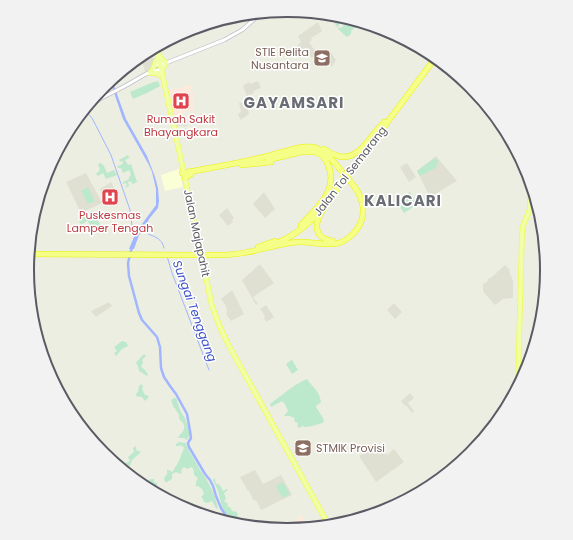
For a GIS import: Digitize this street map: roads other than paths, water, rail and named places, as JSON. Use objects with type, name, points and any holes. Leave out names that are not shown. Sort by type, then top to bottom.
[{"type":"highway","name":"Jalan Tol Semarang","points":[[34,253],[234,254],[261,249],[285,239],[300,229],[316,215],[334,194],[384,122],[431,62]]},
{"type":"highway","name":"Jalan Tol Semarang","points":[[347,174],[431,62]]},
{"type":"highway","points":[[247,162],[285,149],[313,145],[339,156],[352,156],[363,148],[384,122]]},
{"type":"highway","points":[[247,162],[286,151],[313,147],[328,156],[355,187],[362,202],[363,211],[359,225],[353,234],[342,242],[334,244],[298,242],[261,249]]},
{"type":"highway","points":[[184,174],[309,150],[316,150],[323,153],[354,189],[358,195],[361,205],[361,215],[356,228],[341,240],[329,241],[322,237],[317,227],[318,219],[334,194]]},
{"type":"highway","points":[[247,162],[270,162],[310,152],[319,153],[323,157],[331,173],[329,190],[320,204],[301,225]]},
{"type":"highway","name":"Jalan Tol Semarang","points":[[205,254],[238,251],[274,242],[301,225],[318,210],[343,180]]},
{"type":"main road","points":[[150,72],[156,73],[159,68],[166,63],[224,40],[242,30],[255,19]]},
{"type":"main road","points":[[156,53],[166,63]]},
{"type":"main road","name":"Jalan Majapahit","points":[[155,54],[184,174],[211,308],[222,334],[325,520]]},
{"type":"main road","points":[[101,98],[166,63]]},
{"type":"main road","points":[[520,367],[522,233],[523,226],[530,209],[530,202]]},
{"type":"main road","points":[[521,281],[524,231],[531,206]]},
{"type":"main road","points":[[518,370],[520,334]]},
{"type":"water","points":[[114,86],[126,119],[147,156],[158,188],[158,208],[149,219],[144,230],[139,235],[134,249],[129,249],[138,227],[156,205],[156,189],[149,165],[123,119],[112,87]]},
{"type":"waterway","points":[[88,113],[92,118],[111,155],[130,210],[132,226],[134,229],[139,230]]},
{"type":"waterway","points":[[142,231],[146,233]]},
{"type":"waterway","points":[[148,234],[160,240],[164,248]]},
{"type":"waterway","points":[[132,247],[128,263],[129,276],[139,313],[142,320],[157,337],[160,347],[161,368],[164,377],[176,394],[187,414],[191,438],[188,443],[189,447],[210,480],[221,508],[225,515]]},
{"type":"waterway","name":"Sungai Tenggang","points":[[167,256],[209,370]]},
{"type":"place","name":"STIE Pelita Nusantara","points":[[322,58]]},
{"type":"place","name":"Rumah Sakit Bhayangkara","points":[[181,101]]},
{"type":"place","name":"Puskesmas Lamper Tengah","points":[[110,197]]},
{"type":"place","name":"STMIK Provisi","points":[[303,448]]},
{"type":"district","name":"GAYAMSARI","points":[[294,102]]},
{"type":"district","name":"KALICARI","points":[[403,200]]}]
